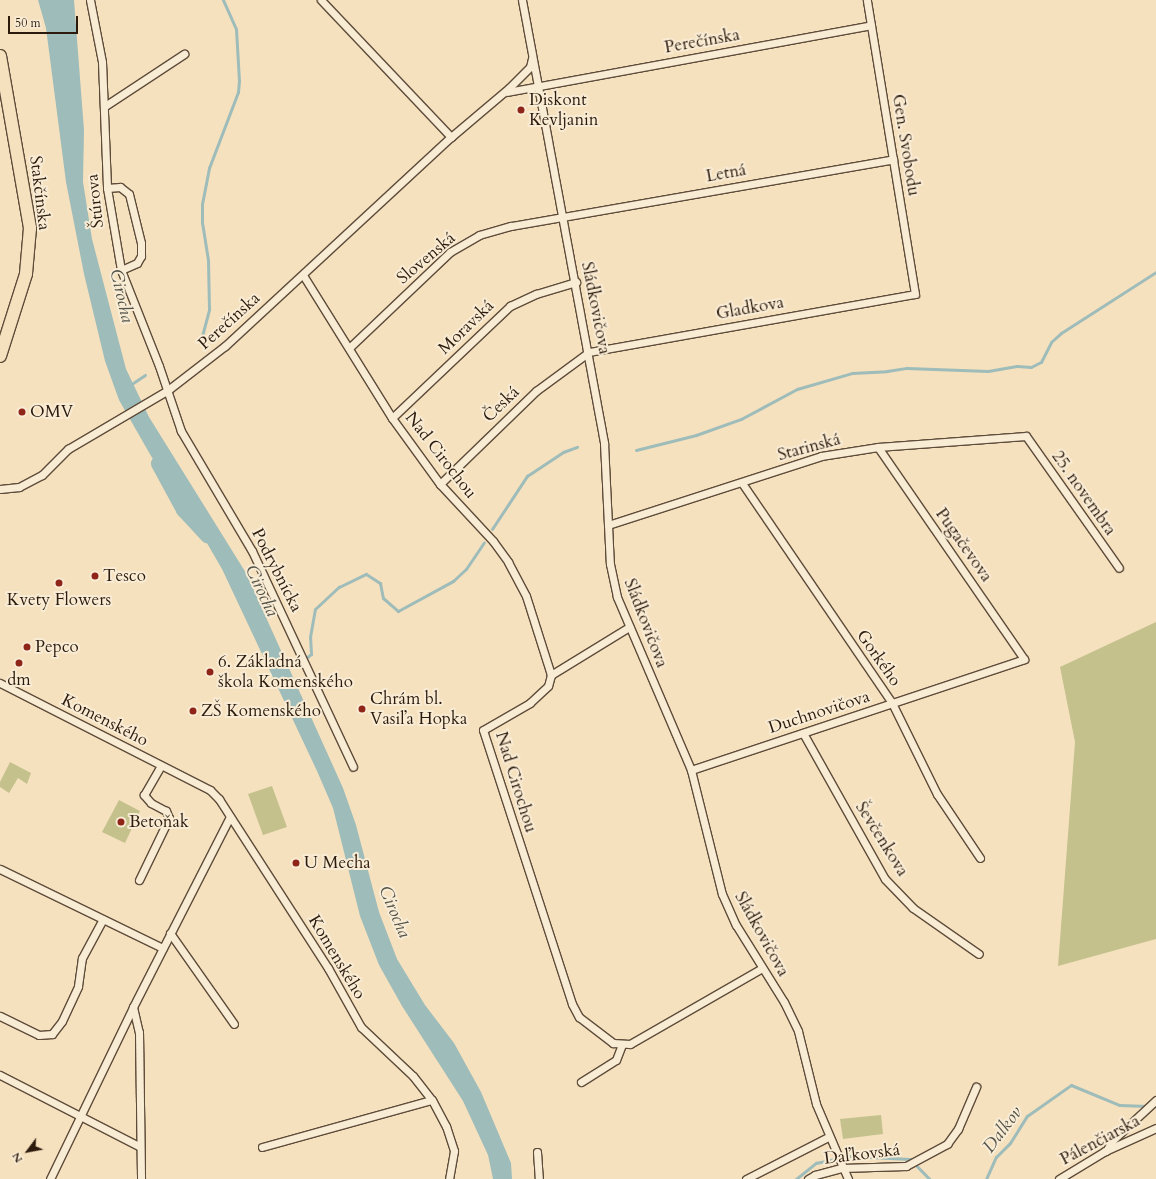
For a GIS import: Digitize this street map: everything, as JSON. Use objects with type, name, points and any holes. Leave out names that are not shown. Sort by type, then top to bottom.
[{"type":"main road","name":"Stakčínska","points":[[0,56],[30,228],[26,274],[0,356]]},
{"type":"street","name":"Štúrova","points":[[90,0],[102,62],[105,106],[107,188],[121,270],[168,390]]},
{"type":"street","points":[[321,0],[451,137]]},
{"type":"street","name":"Sládkovičova","points":[[522,0],[589,352],[604,443],[610,564],[617,597],[691,770],[722,894],[736,925],[784,1002],[798,1031],[816,1104],[828,1137],[841,1166]]},
{"type":"street","name":"Gen. Svobodu","points":[[867,0],[915,294]]},
{"type":"street","name":"Perečínska","points":[[494,98],[511,90],[871,25]]},
{"type":"street","points":[[105,106],[184,54]]},
{"type":"street","name":"Perečínska","points":[[494,98],[508,82],[523,69],[532,54]]},
{"type":"street","name":"Perečínska","points":[[0,489],[19,487],[42,475],[68,449],[168,390],[225,346],[451,137],[521,76],[530,67],[532,54]]},
{"type":"street","points":[[521,76],[534,78],[538,86]]},
{"type":"street","name":"Perečínska","points":[[508,82],[521,76]]},
{"type":"street","points":[[529,87],[534,88],[541,97]]},
{"type":"street","name":"Letná","points":[[563,217],[893,159]]},
{"type":"street","points":[[107,188],[120,187],[129,194],[141,243],[141,256],[137,263],[121,270]]},
{"type":"street","name":"Slovenská","points":[[349,348],[450,252],[479,235],[511,226],[563,217]]},
{"type":"street","name":"Nad Cirochou","points":[[303,275],[392,418],[440,484],[493,541],[508,562],[526,596],[551,675],[548,686],[530,703],[483,730],[572,1004],[579,1017],[613,1043],[622,1044]]},
{"type":"street","name":"Moravská","points":[[392,418],[510,306],[536,294],[576,282]]},
{"type":"street","name":"Gladkova","points":[[589,352],[915,294]]},
{"type":"street","name":"Česká","points":[[440,484],[536,391],[589,352]]},
{"type":"street","name":"Podrybnícka","points":[[168,390],[185,438],[252,551],[354,767]]},
{"type":"street","name":"Starinská","points":[[608,525],[742,483],[820,456],[878,448],[1026,436]]},
{"type":"street","name":"25. novembra","points":[[1026,436],[1118,568]]},
{"type":"street","name":"Pugačevova","points":[[878,448],[1024,659]]},
{"type":"street","name":"Gorkého","points":[[742,483],[892,703],[937,794],[980,858]]},
{"type":"street","points":[[551,675],[629,627]]},
{"type":"street","name":"Duchnovičova","points":[[691,770],[1024,659]]},
{"type":"street","name":"Komenského","points":[[0,683],[210,790],[238,828],[290,909],[361,1027],[413,1076],[432,1100],[446,1126],[454,1151],[449,1179]]},
{"type":"street","name":"Ševčenkova","points":[[803,733],[885,879],[913,908],[979,954]]},
{"type":"street","points":[[139,880],[169,818],[166,811],[151,803],[144,795],[160,765]]},
{"type":"street","points":[[50,1179],[82,1116],[133,1007],[230,817]]},
{"type":"street","points":[[225,827],[238,828]]},
{"type":"street","points":[[0,868],[163,948]]},
{"type":"street","points":[[0,1016],[39,1035],[52,1034],[62,1022],[78,986],[82,958],[103,919]]},
{"type":"street","points":[[170,933],[234,1024]]},
{"type":"street","points":[[581,1082],[616,1060],[622,1044],[630,1044],[651,1034],[762,968]]},
{"type":"street","points":[[133,1007],[139,1032],[139,1146],[141,1179]]},
{"type":"street","points":[[0,1074],[139,1146]]},
{"type":"street","name":"Daľkovská","points":[[808,1179],[841,1166],[908,1164],[947,1144],[958,1129],[976,1086]]},
{"type":"street","points":[[262,1147],[432,1100]]},
{"type":"street","points":[[1106,1151],[1113,1140],[1144,1114],[1155,1100]]},
{"type":"street","name":"Pálenčiarska","points":[[1059,1179],[1106,1151],[1156,1128]]},
{"type":"street","points":[[746,1179],[828,1137]]},
{"type":"street","points":[[537,1152],[539,1179]]},
{"type":"street","points":[[841,1166],[848,1179]]},
{"type":"shaded area","points":[[1156,622],[1156,939],[1058,966],[1075,742],[1060,667]]},
{"type":"shaded area","points":[[10,762],[31,773],[27,784],[18,778],[9,793],[0,787],[0,782]]},
{"type":"shaded area","points":[[272,786],[287,827],[263,835],[248,794]]},
{"type":"shaded area","name":"Betoňak","points":[[119,800],[140,811],[125,843],[102,832]]},
{"type":"shaded area","points":[[881,1115],[883,1134],[843,1139],[840,1119]]},
{"type":"water","points":[[38,0],[74,0],[84,130],[83,182],[92,239],[126,369],[149,417],[246,573],[343,788],[356,825],[379,912],[397,959],[425,1005],[454,1043],[481,1092],[511,1163],[512,1179],[493,1179],[488,1155],[463,1101],[402,1006],[379,965],[360,916],[333,808],[317,771],[222,569],[182,500],[151,456],[119,400],[105,361],[84,274],[66,182],[46,28]]},
{"type":"waterway","points":[[202,336],[209,309],[208,260],[202,223],[202,204],[209,168],[238,92],[239,81],[236,29],[223,0]]},
{"type":"waterway","points":[[636,450],[696,435],[741,419],[797,389],[852,373],[907,368],[988,371],[1017,366],[1031,367],[1041,362],[1051,342],[1061,333],[1156,272]]},
{"type":"waterway","points":[[130,385],[145,375]]},
{"type":"waterway","points":[[492,529],[527,476],[563,452],[577,447]]},
{"type":"waterway","name":"Cirocha","points":[[159,463],[184,509],[208,535]]},
{"type":"waterway","points":[[305,659],[311,654],[310,637],[315,609],[339,587],[366,574],[380,583],[383,598],[398,611],[453,581],[466,569],[484,542]]},
{"type":"waterway","points":[[285,669],[296,664]]},
{"type":"waterway","name":"Dalkov","points":[[986,1179],[996,1157],[1010,1143],[1027,1116],[1071,1085],[1119,1105],[1156,1106]]},
{"type":"waterway","name":"Dalkov","points":[[796,1179],[816,1163],[848,1156],[910,1159],[929,1179]]},
{"type":"place","name":"Diskont Kevljanin","points":[[521,110]]},
{"type":"place","name":"OMV","points":[[22,412]]},
{"type":"place","name":"Tesco","points":[[95,576]]},
{"type":"place","name":"Kvety Flowers","points":[[59,583]]},
{"type":"place","name":"Pepco","points":[[27,647]]},
{"type":"place","name":"dm","points":[[19,663]]},
{"type":"place","name":"6. Základná škola Komenského","points":[[210,672]]},
{"type":"place","name":"Chrám bl. Vasiľa Hopka","points":[[362,709]]},
{"type":"place","name":"ZŠ Komenského","points":[[193,711]]},
{"type":"place","name":"Betoňak","points":[[121,822]]},
{"type":"place","name":"U Mecha","points":[[296,863]]}]
